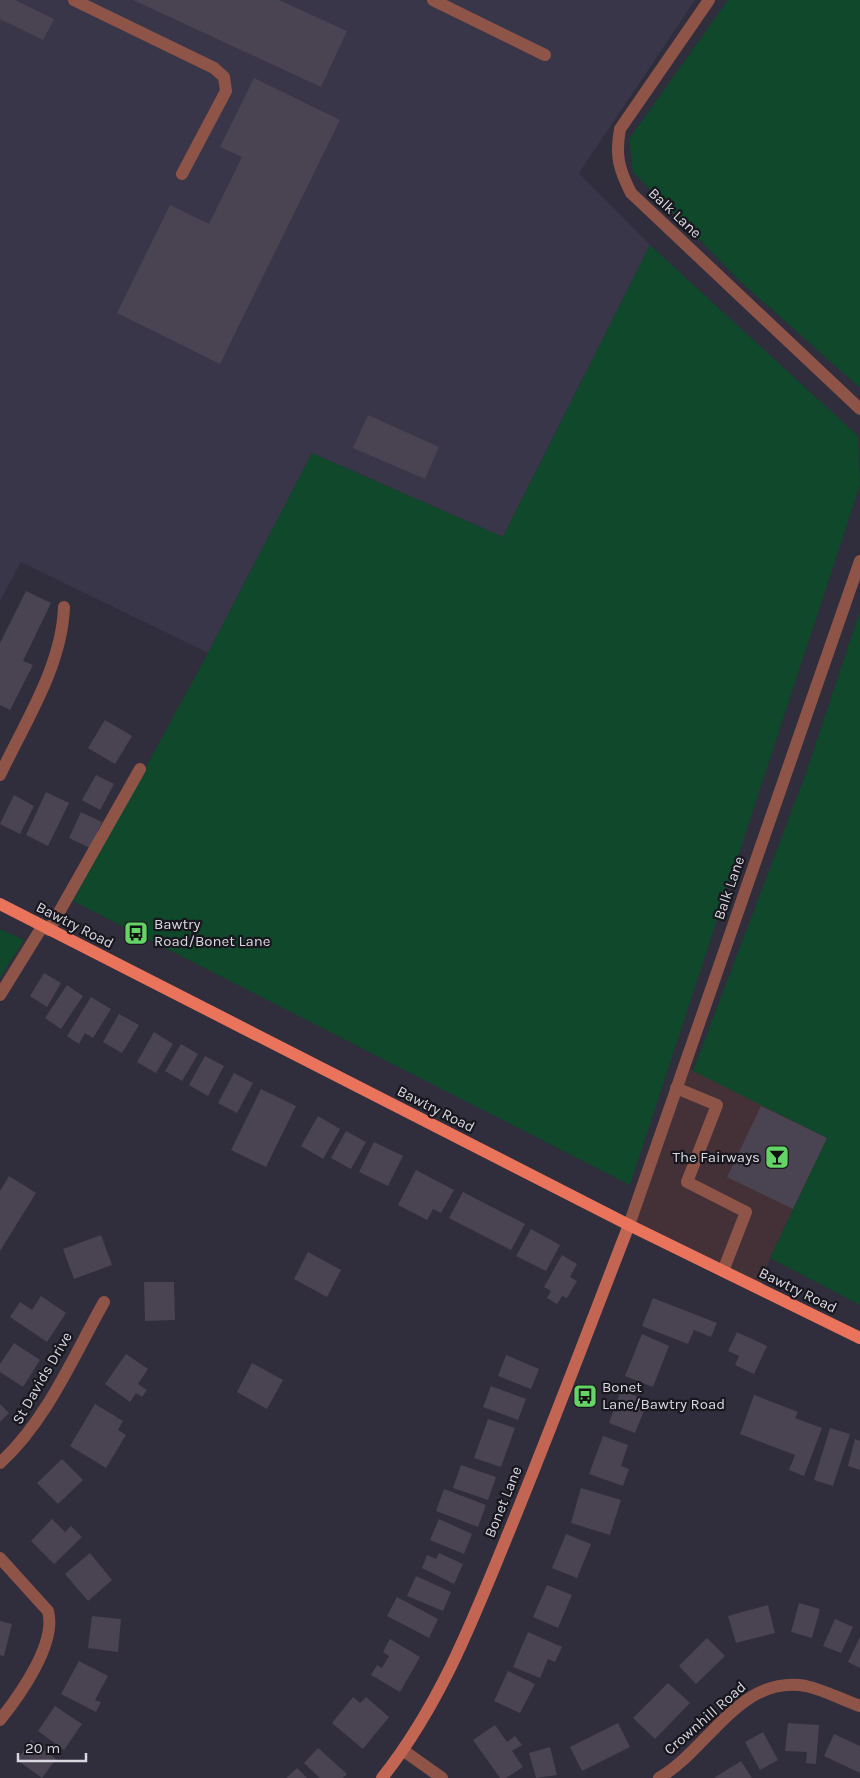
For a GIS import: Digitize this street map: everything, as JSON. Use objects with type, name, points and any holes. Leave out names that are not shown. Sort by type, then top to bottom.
[{"type":"main road","name":"Bawtry Road","points":[[0,904],[629,1225],[860,1338]]},
{"type":"main road","name":"Bonet Lane","points":[[382,1778],[404,1751],[448,1674],[476,1612],[629,1225]]},
{"type":"street","points":[[74,0],[214,68],[224,78],[226,91],[182,174]]},
{"type":"street","points":[[433,0],[545,55]]},
{"type":"street","name":"Balk Lane","points":[[709,0],[620,129],[616,151],[621,173],[631,193],[860,410]]},
{"type":"street","name":"Balk Lane","points":[[629,1225],[860,561]]},
{"type":"street","points":[[0,776],[51,668],[63,629],[64,606]]},
{"type":"street","points":[[0,995],[46,929],[140,769]]},
{"type":"street","points":[[676,1088],[718,1105],[687,1182],[746,1212],[723,1271]]},
{"type":"street","name":"St Davids Drive","points":[[0,1464],[27,1437],[40,1418],[104,1302]]},
{"type":"street","points":[[0,1558],[48,1611],[50,1620],[43,1651],[14,1702],[0,1720]]},
{"type":"street","name":"Crownhill Road","points":[[659,1778],[684,1759],[749,1698],[765,1688],[786,1685],[807,1686],[860,1706]]},
{"type":"street","points":[[404,1751],[442,1778]]},
{"type":"shaded area","points":[[0,0],[695,0],[579,173],[650,245],[503,537],[312,453],[208,653],[21,562],[0,601]]},
{"type":"shaded area","points":[[684,1066],[827,1138],[770,1258],[759,1289],[629,1225]]},
{"type":"green space","points":[[728,0],[860,0],[860,388],[740,281],[633,172],[629,139]]},
{"type":"green space","points":[[650,245],[858,436],[860,485],[630,1185],[73,901],[208,653],[312,453],[503,537]]},
{"type":"green space","points":[[860,611],[860,1305],[770,1258],[827,1138],[693,1071],[806,773]]},
{"type":"green space","points":[[0,929],[24,940],[0,978]]},
{"type":"building","points":[[0,0],[15,0],[54,19],[43,40],[0,19]]},
{"type":"building","points":[[133,0],[279,0],[347,31],[321,87]]},
{"type":"building","points":[[254,78],[340,120],[220,364],[117,313],[170,205],[209,224],[242,157],[220,147]]},
{"type":"building","points":[[368,415],[439,447],[425,479],[353,448]]},
{"type":"building","points":[[26,591],[51,603],[23,661],[33,665],[10,710],[0,705],[0,643]]},
{"type":"building","points":[[105,720],[132,736],[115,764],[88,748]]},
{"type":"building","points":[[96,775],[114,784],[100,810],[82,800]]},
{"type":"building","points":[[46,792],[69,803],[48,846],[26,835]]},
{"type":"building","points":[[14,795],[34,806],[20,834],[0,824]]},
{"type":"building","points":[[81,812],[102,822],[90,848],[69,838]]},
{"type":"building","points":[[44,973],[61,983],[47,1007],[30,996]]},
{"type":"building","points":[[67,985],[83,996],[61,1029],[45,1018]]},
{"type":"building","points":[[91,997],[111,1009],[93,1038],[85,1033],[79,1044],[67,1036]]},
{"type":"building","points":[[119,1014],[139,1025],[122,1053],[103,1042]]},
{"type":"building","points":[[154,1032],[173,1044],[156,1073],[137,1062]]},
{"type":"building","points":[[181,1044],[198,1054],[182,1081],[165,1071]]},
{"type":"building","points":[[205,1056],[224,1066],[208,1096],[189,1085]]},
{"type":"building","points":[[234,1073],[253,1083],[237,1113],[218,1103]]},
{"type":"building","points":[[261,1089],[296,1106],[266,1167],[231,1150]]},
{"type":"building","name":"The Fairways","points":[[761,1106],[827,1138],[793,1209],[727,1177]]},
{"type":"building","points":[[318,1116],[340,1129],[323,1159],[301,1146]]},
{"type":"building","points":[[346,1131],[366,1142],[351,1169],[331,1158]]},
{"type":"building","points":[[374,1142],[403,1156],[388,1186],[359,1172]]},
{"type":"building","points":[[416,1170],[454,1190],[441,1213],[433,1209],[427,1220],[398,1205]]},
{"type":"building","points":[[9,1176],[36,1193],[0,1251],[0,1191]]},
{"type":"building","points":[[463,1192],[525,1224],[511,1250],[449,1218]]},
{"type":"building","points":[[531,1229],[560,1245],[546,1271],[516,1256]]},
{"type":"building","points":[[101,1235],[112,1265],[74,1279],[63,1249]]},
{"type":"building","points":[[308,1252],[341,1270],[327,1297],[294,1279]]},
{"type":"building","points":[[562,1255],[577,1264],[570,1277],[577,1281],[567,1298],[562,1296],[557,1304],[547,1298],[551,1291],[544,1287]]},
{"type":"building","points":[[144,1282],[174,1282],[175,1320],[145,1321]]},
{"type":"building","points":[[41,1296],[66,1313],[47,1342],[10,1317],[20,1302],[32,1310]]},
{"type":"building","points":[[653,1298],[717,1323],[711,1337],[694,1330],[688,1344],[642,1326]]},
{"type":"building","points":[[737,1332],[767,1346],[754,1374],[735,1365],[739,1356],[728,1351]]},
{"type":"building","points":[[642,1334],[669,1346],[653,1387],[625,1376]]},
{"type":"building","points":[[14,1343],[40,1360],[23,1387],[0,1372],[0,1364]]},
{"type":"building","points":[[126,1354],[148,1369],[138,1384],[147,1390],[142,1397],[136,1393],[130,1402],[105,1384]]},
{"type":"building","points":[[506,1355],[539,1369],[531,1389],[498,1376]]},
{"type":"building","points":[[252,1363],[283,1380],[267,1409],[237,1392]]},
{"type":"building","points":[[491,1386],[526,1399],[518,1420],[483,1407]]},
{"type":"building","points":[[621,1390],[648,1401],[635,1433],[609,1423]]},
{"type":"building","points":[[754,1395],[798,1412],[795,1418],[822,1428],[804,1476],[789,1470],[795,1455],[740,1434]]},
{"type":"building","points":[[0,1404],[9,1413],[0,1422]]},
{"type":"building","points":[[95,1404],[123,1421],[118,1430],[126,1435],[106,1468],[70,1446]]},
{"type":"building","points":[[488,1419],[515,1428],[501,1467],[474,1458]]},
{"type":"building","points":[[830,1428],[850,1434],[833,1486],[814,1480]]},
{"type":"building","points":[[603,1436],[628,1445],[621,1466],[629,1469],[623,1486],[589,1474]]},
{"type":"building","points":[[855,1439],[860,1441],[860,1470],[848,1466]]},
{"type":"building","points":[[62,1459],[83,1480],[58,1504],[37,1483]]},
{"type":"building","points":[[461,1465],[496,1477],[488,1500],[453,1488]]},
{"type":"building","points":[[581,1488],[621,1500],[610,1535],[571,1523]]},
{"type":"building","points":[[444,1489],[486,1505],[478,1527],[436,1511]]},
{"type":"building","points":[[52,1519],[65,1532],[71,1526],[82,1537],[54,1564],[31,1541]]},
{"type":"building","points":[[439,1519],[472,1534],[464,1554],[430,1540]]},
{"type":"building","points":[[566,1534],[591,1544],[577,1578],[552,1568]]},
{"type":"building","points":[[90,1553],[112,1580],[88,1601],[65,1574]]},
{"type":"building","points":[[439,1553],[463,1564],[454,1584],[422,1568],[427,1555],[436,1559]]},
{"type":"building","points":[[416,1576],[451,1592],[443,1611],[407,1596]]},
{"type":"building","points":[[547,1585],[572,1595],[558,1628],[533,1617]]},
{"type":"building","points":[[397,1597],[438,1619],[429,1638],[387,1616]]},
{"type":"building","points":[[799,1603],[820,1609],[812,1638],[791,1632]]},
{"type":"building","points":[[768,1605],[775,1633],[736,1643],[728,1616]]},
{"type":"building","points":[[92,1616],[121,1619],[118,1652],[88,1648]]},
{"type":"building","points":[[835,1619],[853,1627],[841,1653],[823,1646]]},
{"type":"building","points":[[0,1621],[12,1624],[4,1656],[0,1655]]},
{"type":"building","points":[[528,1632],[562,1647],[555,1662],[548,1659],[540,1678],[513,1667]]},
{"type":"building","points":[[860,1637],[860,1668],[848,1662]]},
{"type":"building","points":[[707,1638],[725,1656],[696,1684],[679,1666]]},
{"type":"building","points":[[390,1639],[420,1657],[400,1692],[371,1675],[377,1665],[382,1668],[389,1656],[383,1652]]},
{"type":"building","points":[[79,1661],[108,1676],[95,1700],[101,1702],[96,1712],[61,1694]]},
{"type":"building","points":[[508,1671],[535,1684],[520,1713],[494,1701]]},
{"type":"building","points":[[668,1683],[690,1703],[655,1739],[633,1718]]},
{"type":"building","points":[[353,1697],[360,1703],[366,1697],[389,1717],[363,1749],[332,1723]]},
{"type":"building","points":[[55,1706],[82,1724],[64,1750],[38,1731]]},
{"type":"building","points":[[618,1723],[630,1747],[582,1771],[570,1747]]},
{"type":"building","points":[[788,1723],[819,1725],[816,1764],[806,1763],[807,1752],[785,1751]]},
{"type":"building","points":[[495,1725],[507,1742],[515,1736],[522,1745],[512,1751],[523,1767],[506,1778],[500,1778],[473,1740]]},
{"type":"building","points":[[763,1732],[778,1760],[760,1770],[745,1742]]},
{"type":"building","points":[[834,1734],[860,1746],[860,1773],[824,1756]]},
{"type":"building","points":[[31,1740],[56,1759],[42,1778],[17,1760]]},
{"type":"building","points":[[550,1747],[557,1775],[536,1778],[529,1753]]},
{"type":"building","points":[[318,1748],[347,1774],[343,1778],[320,1778],[304,1763]]},
{"type":"building","points":[[741,1761],[752,1778],[714,1778]]},
{"type":"building","points":[[297,1768],[307,1778],[286,1778]]},
{"type":"place","name":"Bawtry Road/Bonet Lane","points":[[136,933]]},
{"type":"place","name":"The Fairways","points":[[777,1157]]},
{"type":"place","name":"Bonet Lane/Bawtry Road","points":[[585,1396]]}]
